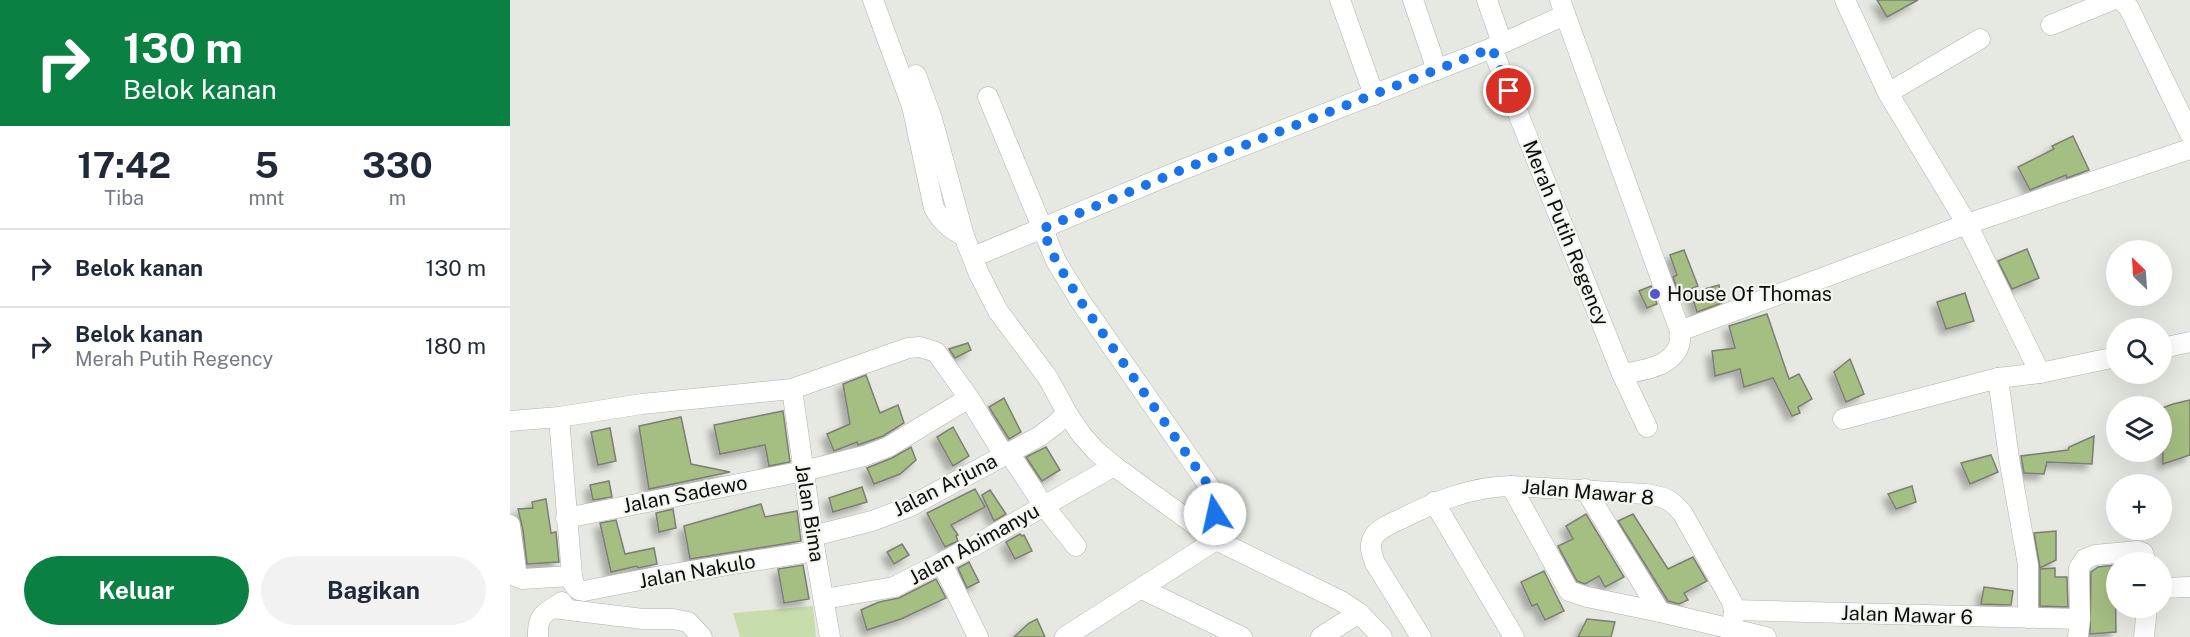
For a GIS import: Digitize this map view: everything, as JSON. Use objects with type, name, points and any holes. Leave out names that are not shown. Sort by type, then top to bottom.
[{"type":"street","points":[[873,0],[912,106],[934,208],[941,220],[952,230],[964,236]]},
{"type":"street","points":[[1340,0],[1374,95]]},
{"type":"street","points":[[1413,0],[1437,70]]},
{"type":"street","name":"Merah Putih Regency","points":[[1487,0],[1497,45],[1622,374],[1647,427]]},
{"type":"street","points":[[1845,0],[1888,93],[1967,224],[2040,373]]},
{"type":"street","points":[[2051,25],[2112,0]]},
{"type":"street","points":[[2121,0],[2129,8],[2190,134]]},
{"type":"street","points":[[973,257],[1179,171],[1497,45],[1563,8],[1680,331],[1682,344],[1665,362],[1622,374]]},
{"type":"street","points":[[1888,93],[1980,39]]},
{"type":"street","points":[[916,75],[932,119],[964,236],[979,274],[998,311],[1048,378],[1066,413],[1096,451],[1211,536],[1341,601],[1359,612],[1382,637]]},
{"type":"street","points":[[988,97],[1056,261],[1081,302],[1211,489],[1217,502],[1211,536],[1142,589],[1065,637]]},
{"type":"street","points":[[1680,331],[1967,224],[2190,149]]},
{"type":"street","points":[[2172,346],[2190,342]]},
{"type":"street","points":[[510,421],[559,417],[642,404],[792,389],[908,348],[920,347],[936,352],[1006,454],[1076,546]]},
{"type":"street","points":[[1843,419],[1998,378],[2040,373],[2106,359]]},
{"type":"street","points":[[1998,378],[2009,458],[2028,565],[2028,618]]},
{"type":"street","name":"Jalan Bima","points":[[792,389],[830,637]]},
{"type":"street","name":"Jalan Sadewo","points":[[566,518],[804,471],[864,456],[888,447],[969,398]]},
{"type":"street","name":"Jalan Arjuna","points":[[814,544],[909,507],[1040,436],[1066,413]]},
{"type":"street","points":[[538,637],[538,623],[542,614],[553,609],[576,583],[566,518],[559,417]]},
{"type":"street","name":"Jalan Abimanyu","points":[[824,599],[894,587],[942,563],[1114,466]]},
{"type":"street","points":[[1511,486],[1569,591],[1660,612],[1733,619],[1766,637]]},
{"type":"street","name":"Jalan Mawar 8","points":[[1421,637],[1375,563],[1371,554],[1374,536],[1384,527],[1434,502],[1473,490],[1511,486],[1646,494],[1673,502],[1683,514],[1729,595],[1733,619]]},
{"type":"street","points":[[1585,489],[1660,612]]},
{"type":"street","points":[[1434,502],[1514,637]]},
{"type":"street","name":"Jalan Nakulo","points":[[510,525],[517,577],[576,583],[584,591],[814,544]]},
{"type":"street","points":[[2079,628],[2079,568],[2085,559],[2106,554]]},
{"type":"street","points":[[942,563],[978,637]]},
{"type":"street","points":[[2172,588],[2190,587]]},
{"type":"street","points":[[1142,589],[1242,637]]},
{"type":"street","points":[[553,609],[643,619],[673,619],[688,622],[702,637]]},
{"type":"street","points":[[1321,637],[1359,612]]},
{"type":"street","name":"Jalan Mawar 6","points":[[1733,619],[2028,618],[2079,628]]},
{"type":"street","points":[[2144,637],[2145,618]]},
{"type":"green space","points":[[813,606],[816,637],[740,637],[733,613]]},
{"type":"building","points":[[1877,0],[1918,0],[1887,17]]},
{"type":"building","points":[[2073,136],[2089,170],[2067,178],[2066,175],[2030,190],[2018,167],[2054,149],[2052,146]]},
{"type":"building","points":[[2027,249],[2039,278],[2012,289],[1998,261]]},
{"type":"building","points":[[1684,250],[1698,286],[1679,294],[1673,277],[1677,275],[1670,255]]},
{"type":"building","points":[[1719,285],[1722,303],[1697,312],[1691,293]]},
{"type":"building","points":[[1651,286],[1657,304],[1647,308],[1639,291]]},
{"type":"building","points":[[1965,293],[1974,321],[1946,329],[1937,302]]},
{"type":"building","points":[[1767,314],[1789,379],[1799,374],[1812,399],[1798,407],[1800,413],[1792,416],[1773,378],[1744,387],[1740,369],[1715,376],[1712,351],[1735,348],[1729,326]]},
{"type":"building","points":[[968,343],[971,350],[955,358],[949,349]]},
{"type":"building","points":[[1850,359],[1864,394],[1846,402],[1834,372]]},
{"type":"building","points":[[866,375],[880,413],[898,405],[904,423],[883,436],[858,445],[857,442],[834,451],[827,434],[850,424],[843,384]]},
{"type":"building","points":[[1004,398],[1021,432],[1009,439],[989,407]]},
{"type":"building","points":[[2190,400],[2190,455],[2172,461],[2172,404]]},
{"type":"building","points":[[783,411],[790,462],[769,466],[765,445],[720,454],[714,425]]},
{"type":"building","points":[[681,417],[691,464],[730,472],[649,489],[639,426]]},
{"type":"building","points":[[953,427],[969,456],[953,466],[937,437]]},
{"type":"building","points":[[610,428],[616,461],[598,465],[591,432]]},
{"type":"building","points":[[2094,436],[2092,464],[2047,462],[2044,474],[2024,473],[2021,456],[2068,450],[2069,447]]},
{"type":"building","points":[[911,447],[916,460],[900,474],[874,484],[867,468]]},
{"type":"building","points":[[1046,447],[1060,470],[1042,481],[1026,457]]},
{"type":"building","points":[[1991,455],[1998,472],[1970,484],[1961,463]]},
{"type":"building","points":[[609,481],[612,497],[593,500],[590,485]]},
{"type":"building","points":[[1912,486],[1916,502],[1896,509],[1888,494]]},
{"type":"building","points":[[862,487],[867,502],[833,512],[829,498]]},
{"type":"building","points":[[975,489],[985,507],[951,525],[958,535],[956,536],[958,541],[945,547],[927,513]]},
{"type":"building","points":[[990,490],[1006,514],[994,521],[982,495]]},
{"type":"building","points":[[546,499],[551,533],[556,532],[559,562],[527,564],[518,509],[533,508],[532,502]]},
{"type":"building","points":[[761,504],[765,517],[797,511],[801,541],[690,559],[684,526]]},
{"type":"building","points":[[673,509],[676,528],[659,532],[656,513]]},
{"type":"building","points":[[1586,514],[1624,577],[1605,587],[1599,576],[1585,584],[1577,581],[1558,546],[1573,539],[1566,526]]},
{"type":"building","points":[[1633,514],[1668,569],[1693,557],[1707,581],[1684,593],[1688,600],[1679,604],[1668,601],[1618,521]]},
{"type":"building","points":[[616,520],[625,554],[654,548],[657,564],[611,572],[600,523]]},
{"type":"building","points":[[2056,531],[2056,560],[2040,568],[2034,533]]},
{"type":"building","points":[[1020,534],[1024,535],[1032,551],[1015,559],[1006,542]]},
{"type":"building","points":[[902,544],[909,555],[894,564],[887,552]]},
{"type":"building","points":[[969,562],[979,582],[967,588],[958,568]]},
{"type":"building","points":[[803,565],[809,599],[784,603],[778,569]]},
{"type":"building","points":[[2106,566],[2106,618],[2116,618],[2116,632],[2090,634],[2091,572],[2098,567]]},
{"type":"building","points":[[2055,568],[2055,577],[2067,577],[2068,607],[2040,606],[2040,569]]},
{"type":"building","points":[[1544,571],[1564,611],[1545,620],[1537,604],[1532,606],[1521,582]]},
{"type":"building","points":[[936,579],[946,598],[901,619],[867,630],[861,610],[879,602],[899,598]]},
{"type":"building","points":[[1984,587],[2013,591],[2011,605],[1981,604]]},
{"type":"building","points":[[1037,619],[1045,637],[1014,637],[1029,623]]},
{"type":"building","points":[[1587,619],[1615,622],[1611,637],[1578,637]]},
{"type":"place","name":"House Of Thomas","points":[[1655,294]]},
{"type":"route","points":[[1215,514],[1217,502],[1211,489],[1081,302],[1056,261],[1042,229],[1179,171],[1492,48],[1509,91]]}]
